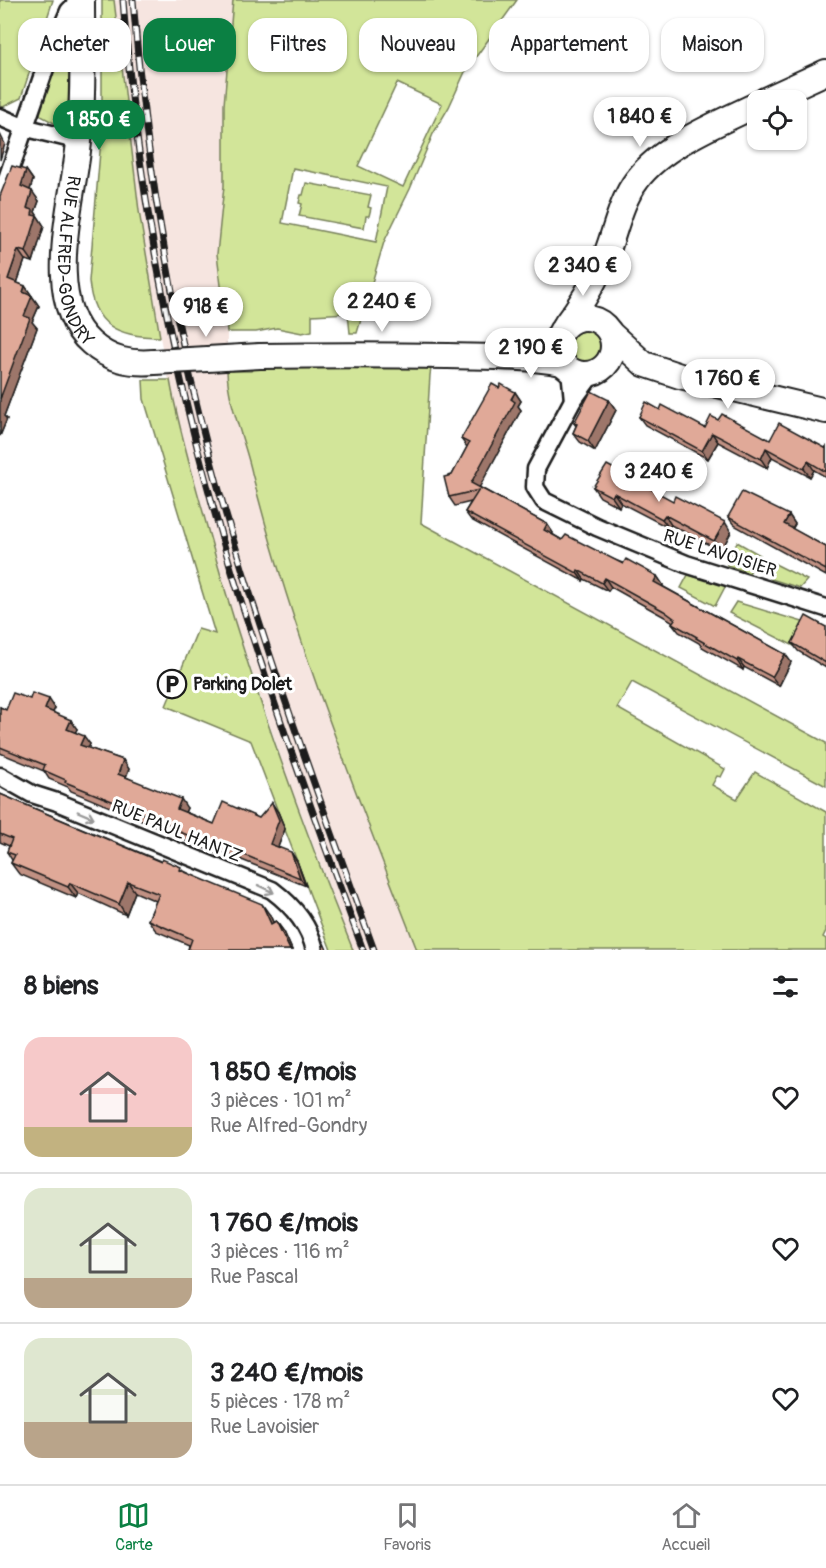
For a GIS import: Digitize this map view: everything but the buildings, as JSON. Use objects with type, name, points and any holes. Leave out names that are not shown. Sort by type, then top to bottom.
[{"type":"street","points":[[0,199],[23,127],[64,20],[69,11],[81,0]]},
{"type":"street","name":"RUE ALFRED-GONDRY","points":[[81,0],[80,141],[64,263],[64,288],[67,307],[78,328],[87,340],[102,352],[119,360],[137,363],[260,356],[358,354],[540,359],[581,370],[644,364]]},
{"type":"street","points":[[787,90],[826,72]]},
{"type":"street","points":[[603,264],[600,306],[613,341],[612,355],[609,362],[581,370],[556,348],[563,328],[579,307],[603,264],[616,224],[637,180],[668,151],[747,109]]},
{"type":"street","points":[[0,117],[23,127],[80,141]]},
{"type":"street","points":[[504,357],[543,344],[575,320],[594,319],[644,364],[680,376],[826,411]]},
{"type":"street","name":"RUE LAVOISIER","points":[[581,370],[573,400],[536,469],[537,492],[544,501],[597,527],[686,564],[826,608]]},
{"type":"street","name":"RUE PAUL HANTZ","points":[[0,776],[32,794],[57,802],[272,890],[303,922],[310,932],[315,950]]},
{"type":"shaded area","points":[[114,0],[233,0],[231,18],[143,18],[143,72],[227,72],[224,105],[224,186],[217,254],[227,332],[227,375],[264,519],[300,639],[360,804],[417,950],[353,950],[289,782],[224,589],[177,420],[160,337],[139,211],[123,72],[131,72],[131,18],[116,18]]},
{"type":"green space","points":[[0,0],[53,0],[47,18],[18,18],[18,72],[29,72],[21,98],[3,107],[0,106]]},
{"type":"green space","points":[[102,0],[114,0],[116,18],[102,18]]},
{"type":"green space","points":[[233,0],[517,0],[504,18],[489,18],[489,39],[477,55],[477,18],[359,18],[359,72],[465,72],[449,107],[433,134],[384,242],[357,333],[350,333],[348,313],[312,315],[312,331],[302,333],[277,328],[256,332],[227,332],[217,254],[224,186],[224,105],[227,72],[236,72],[236,18],[231,18]],"holes":[[[397,83],[442,104],[403,187],[358,166]],[[293,168],[387,187],[376,242],[282,223]]]},
{"type":"green space","points":[[51,72],[71,72],[71,106],[65,119],[56,124],[41,116],[37,107]]},
{"type":"green space","points":[[102,72],[123,72],[139,211],[160,337],[132,335],[110,326],[96,309],[91,296],[89,281],[102,128]]},
{"type":"green space","points":[[306,183],[371,195],[368,207],[371,208],[369,216],[366,216],[364,228],[299,216],[302,204],[299,203]]},
{"type":"green space","points":[[584,330],[596,334],[600,346],[596,358],[584,362],[572,358],[568,346],[572,334]]},
{"type":"green space","points":[[260,356],[433,356],[421,523],[826,743],[826,786],[632,682],[617,708],[725,769],[721,777],[717,776],[712,785],[737,799],[755,772],[826,812],[826,931],[823,937],[826,939],[826,950],[417,950],[306,655],[268,534],[234,409],[227,371],[251,371]]},
{"type":"green space","points":[[143,380],[170,380],[178,419],[224,587],[257,692],[353,950],[331,950],[251,741],[166,706],[198,629],[215,634],[144,399]]},
{"type":"green space","points":[[737,542],[760,555],[749,573],[727,565]]},
{"type":"green space","points":[[774,563],[807,580],[800,588],[771,579],[768,574]]},
{"type":"green space","points":[[688,575],[726,585],[715,606],[681,588]]},
{"type":"green space","points":[[736,602],[806,623],[794,646],[729,613]]},
{"type":"railway","points":[[123,0],[129,72],[149,217],[193,432],[232,572],[262,667],[363,950]]},
{"type":"railway","points":[[133,0],[155,195],[193,389],[226,515],[278,679],[374,950]]},
{"type":"place","name":"Parking Dolet","points":[[172,684]]}]
